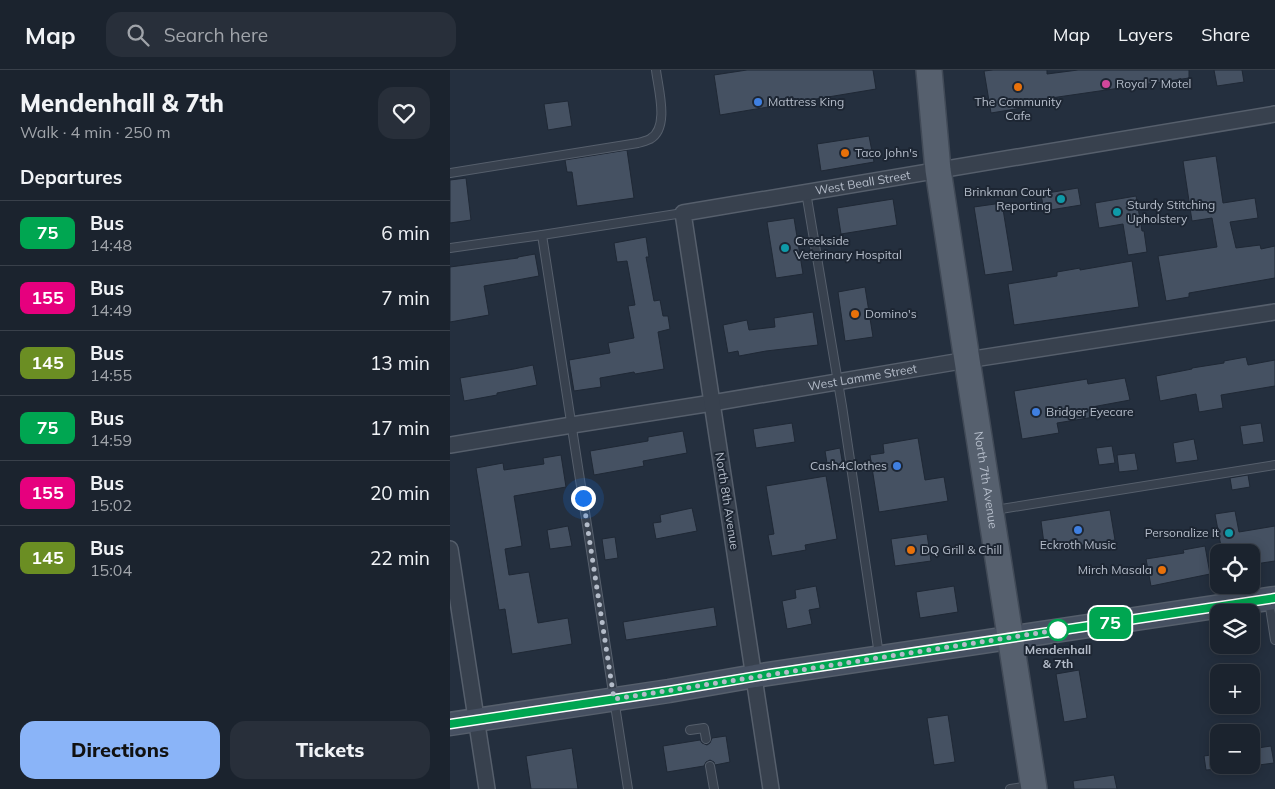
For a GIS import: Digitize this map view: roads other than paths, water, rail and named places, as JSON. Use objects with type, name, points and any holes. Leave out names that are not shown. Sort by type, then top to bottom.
[{"type":"main road","name":"North 7th Avenue","points":[[916,70],[938,170]]},
{"type":"main road","name":"North 7th Avenue","points":[[929,70],[938,170],[1010,638],[1026,788]]},
{"type":"street","name":"West Beall Street","points":[[683,213],[1275,114]]},
{"type":"street","name":"North 8th Avenue","points":[[683,213],[771,789]]},
{"type":"street","name":"West Lamme Street","points":[[450,445],[967,360],[1275,312]]},
{"type":"street","points":[[450,548],[487,789]]},
{"type":"street","points":[[450,724],[1272,598]]},
{"type":"lane","points":[[450,173],[638,144],[651,139],[656,133],[662,115],[656,70]]},
{"type":"lane","points":[[806,192],[838,382],[880,657]]},
{"type":"lane","name":"West Beall Street","points":[[450,248],[683,213]]},
{"type":"lane","points":[[542,235],[628,789]]},
{"type":"lane","points":[[990,510],[1275,465]]},
{"type":"lane","points":[[1272,598],[1275,640]]},
{"type":"lane","points":[[690,730],[704,728],[706,739]]},
{"type":"lane","points":[[710,766],[714,789]]},
{"type":"place","name":"Royal 7 Motel","points":[[1106,84]]},
{"type":"place","name":"The Community Cafe","points":[[1018,87]]},
{"type":"place","name":"Mattress King","points":[[758,102]]},
{"type":"place","name":"Taco John's","points":[[845,153]]},
{"type":"place","name":"Brinkman Court Reporting","points":[[1061,199]]},
{"type":"place","name":"Sturdy Stitching Upholstery","points":[[1117,212]]},
{"type":"place","name":"Creekside Veterinary Hospital","points":[[785,248]]},
{"type":"place","name":"Domino's","points":[[855,314]]},
{"type":"place","name":"Bridger Eyecare","points":[[1036,412]]},
{"type":"place","name":"Cash4Clothes","points":[[897,466]]},
{"type":"place","name":"Eckroth Music","points":[[1078,530]]},
{"type":"place","name":"Personalize It","points":[[1229,533]]},
{"type":"place","name":"DQ Grill & Chill","points":[[911,550]]},
{"type":"place","name":"Mirch Masala","points":[[1162,570]]},
{"type":"place","name":"Mendenhall & 7th","points":[[1058,630]]}]
